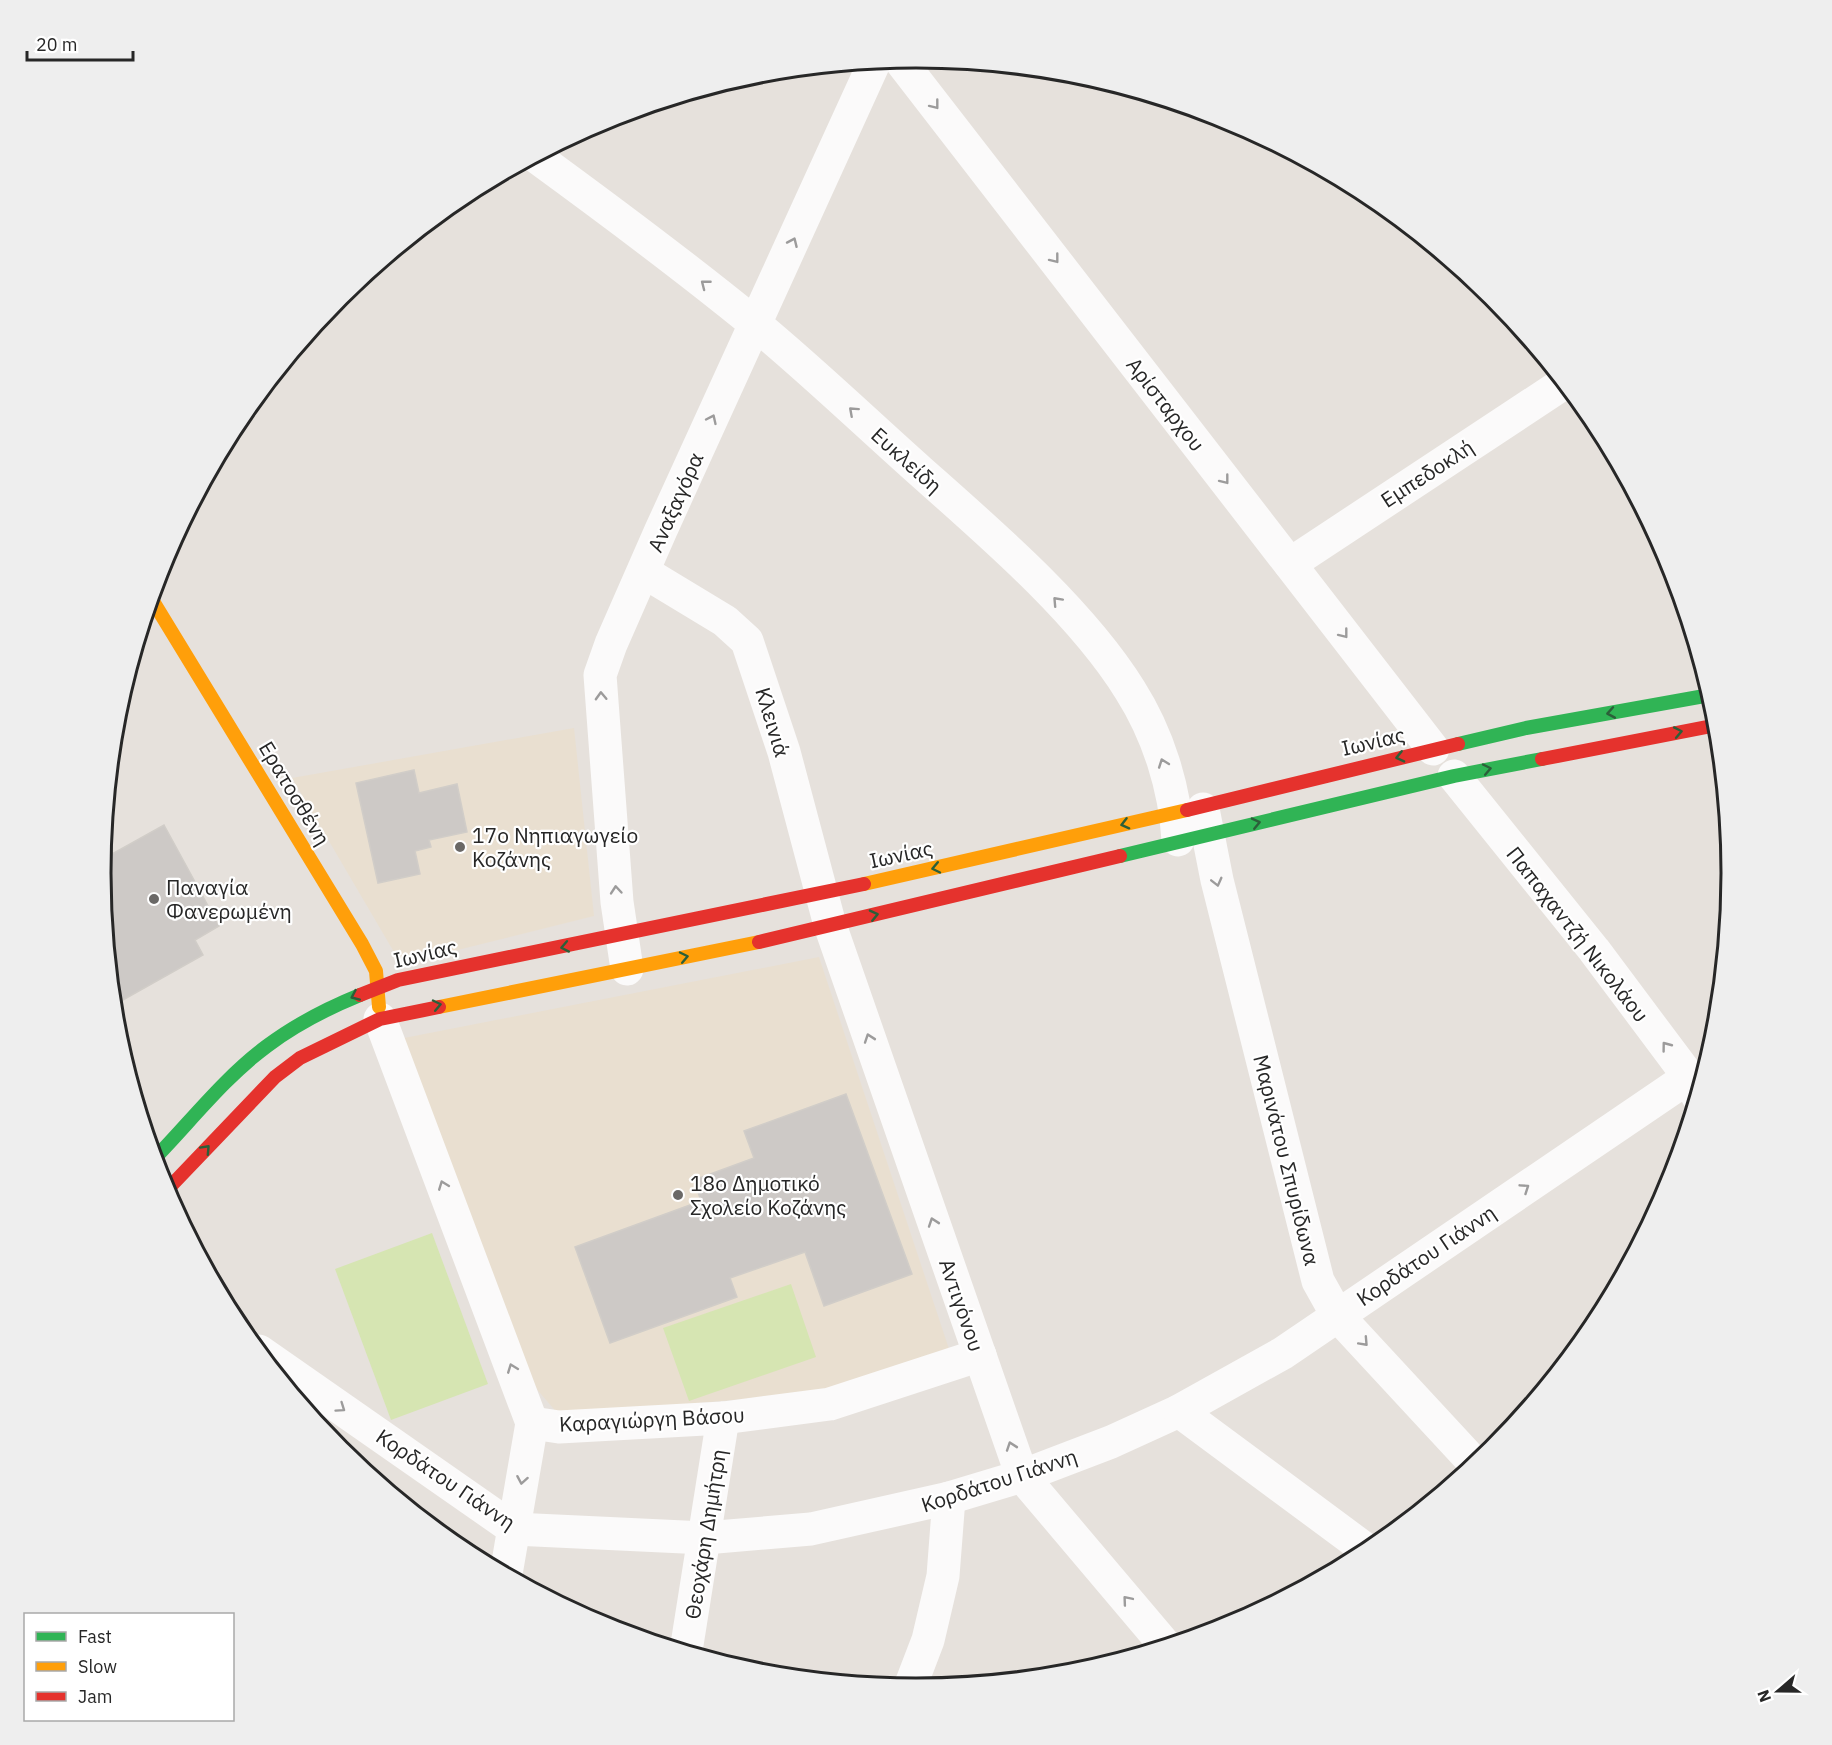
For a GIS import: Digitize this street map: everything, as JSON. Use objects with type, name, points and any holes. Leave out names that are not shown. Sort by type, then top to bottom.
[{"type":"main road","name":"Ερατοσθένη","points":[[154,613],[362,944],[376,971],[380,1019]]},
{"type":"main road","name":"Ιωνίας","points":[[173,1184],[276,1077],[300,1058],[380,1019],[627,969],[1042,876],[1191,822],[1433,749],[1526,728],[1702,696]]},
{"type":"main road","name":"Ιωνίας","points":[[161,1151],[240,1069],[267,1046],[308,1019],[376,987],[442,970],[622,936],[1033,847],[1454,776],[1708,726]]},
{"type":"main road","points":[[1433,749],[1454,776]]},
{"type":"street","name":"Αρίσταρχου","points":[[906,68],[1433,749]]},
{"type":"street","name":"Αναξαγόρα","points":[[627,969],[603,738],[600,675],[610,644],[870,69]]},
{"type":"street","name":"Ευκλείδη","points":[[541,161],[756,325],[981,525],[1040,582],[1093,640],[1131,690],[1155,740],[1171,785],[1191,822]]},
{"type":"street","name":"Εμπεδοκλή","points":[[1290,564],[1558,387]]},
{"type":"street","name":"Κλεινιά","points":[[644,572],[726,621],[747,641],[784,752],[830,925]]},
{"type":"street","name":"Παπαχαντζή Νικολάου","points":[[1454,776],[1594,950],[1693,1085]]},
{"type":"street","name":"Μαρινάτου Σπυρίδωνα","points":[[1191,822],[1318,1281],[1337,1315],[1469,1457]]},
{"type":"street","name":"Αντιγόνου","points":[[830,925],[1022,1476],[1160,1639]]},
{"type":"street","name":"Καραγιώργη Βάσου","points":[[380,1019],[532,1423],[558,1427],[723,1418],[830,1404],[980,1355]]},
{"type":"street","name":"Κορδάτου Γιάννη","points":[[278,1364],[514,1529],[705,1538],[811,1529],[949,1498],[1022,1476],[1111,1442],[1179,1411],[1283,1353],[1337,1315],[1692,1086]]},
{"type":"street","points":[[1179,1411],[1359,1544]]},
{"type":"street","name":"Θεοχάρη Δημήτρη","points":[[687,1644],[723,1418]]},
{"type":"street","points":[[507,1566],[532,1423]]},
{"type":"street","points":[[914,1678],[928,1640],[944,1576],[949,1498]]},
{"type":"shaded area","name":"17ο Νηπιαγωγείο Κοζάνης","points":[[574,728],[594,916],[401,964],[292,778]]},
{"type":"shaded area","name":"18ο Δημοτικό Σχολείο Κοζάνης","points":[[819,957],[950,1352],[823,1392],[559,1415],[528,1379],[399,1039]]},
{"type":"green space","points":[[432,1233],[488,1384],[391,1420],[335,1269]]},
{"type":"green space","points":[[791,1284],[816,1357],[689,1401],[663,1328]]},
{"type":"building","points":[[414,770],[419,793],[457,784],[467,832],[429,840],[431,847],[415,851],[420,874],[378,883],[356,783]]},
{"type":"building","name":"Παναγία Φανερωμένη","points":[[164,825],[219,926],[195,940],[203,955],[122,1001],[113,925],[111,872],[112,853]]},
{"type":"building","points":[[846,1094],[912,1274],[824,1306],[805,1252],[730,1278],[737,1297],[610,1343],[575,1247],[701,1201],[694,1180],[754,1158],[744,1131]]},
{"type":"traffic: fast","points":[[1458,744],[1526,728],[1702,696]]},
{"type":"traffic: fast","points":[[1120,856],[1454,776],[1542,759]]},
{"type":"traffic: fast","points":[[161,1151],[223,1085],[252,1058],[300,1024],[360,995]]},
{"type":"traffic: slow","points":[[157,607],[362,944],[376,971],[379,1007]]},
{"type":"traffic: slow","points":[[864,884],[1187,810]]},
{"type":"traffic: slow","points":[[439,1007],[759,942]]},
{"type":"traffic: jam","points":[[1542,759],[1708,727]]},
{"type":"traffic: jam","points":[[1187,810],[1458,744]]},
{"type":"traffic: jam","points":[[759,942],[1120,856]]},
{"type":"traffic: jam","points":[[360,995],[398,980],[864,884]]},
{"type":"traffic: jam","points":[[173,1184],[275,1077],[300,1058],[380,1019],[439,1007]]},
{"type":"place","name":"17ο Νηπιαγωγείο Κοζάνης","points":[[460,847]]},
{"type":"place","name":"Παναγία Φανερωμένη","points":[[154,899]]},
{"type":"place","name":"18ο Δημοτικό Σχολείο Κοζάνης","points":[[678,1195]]}]
